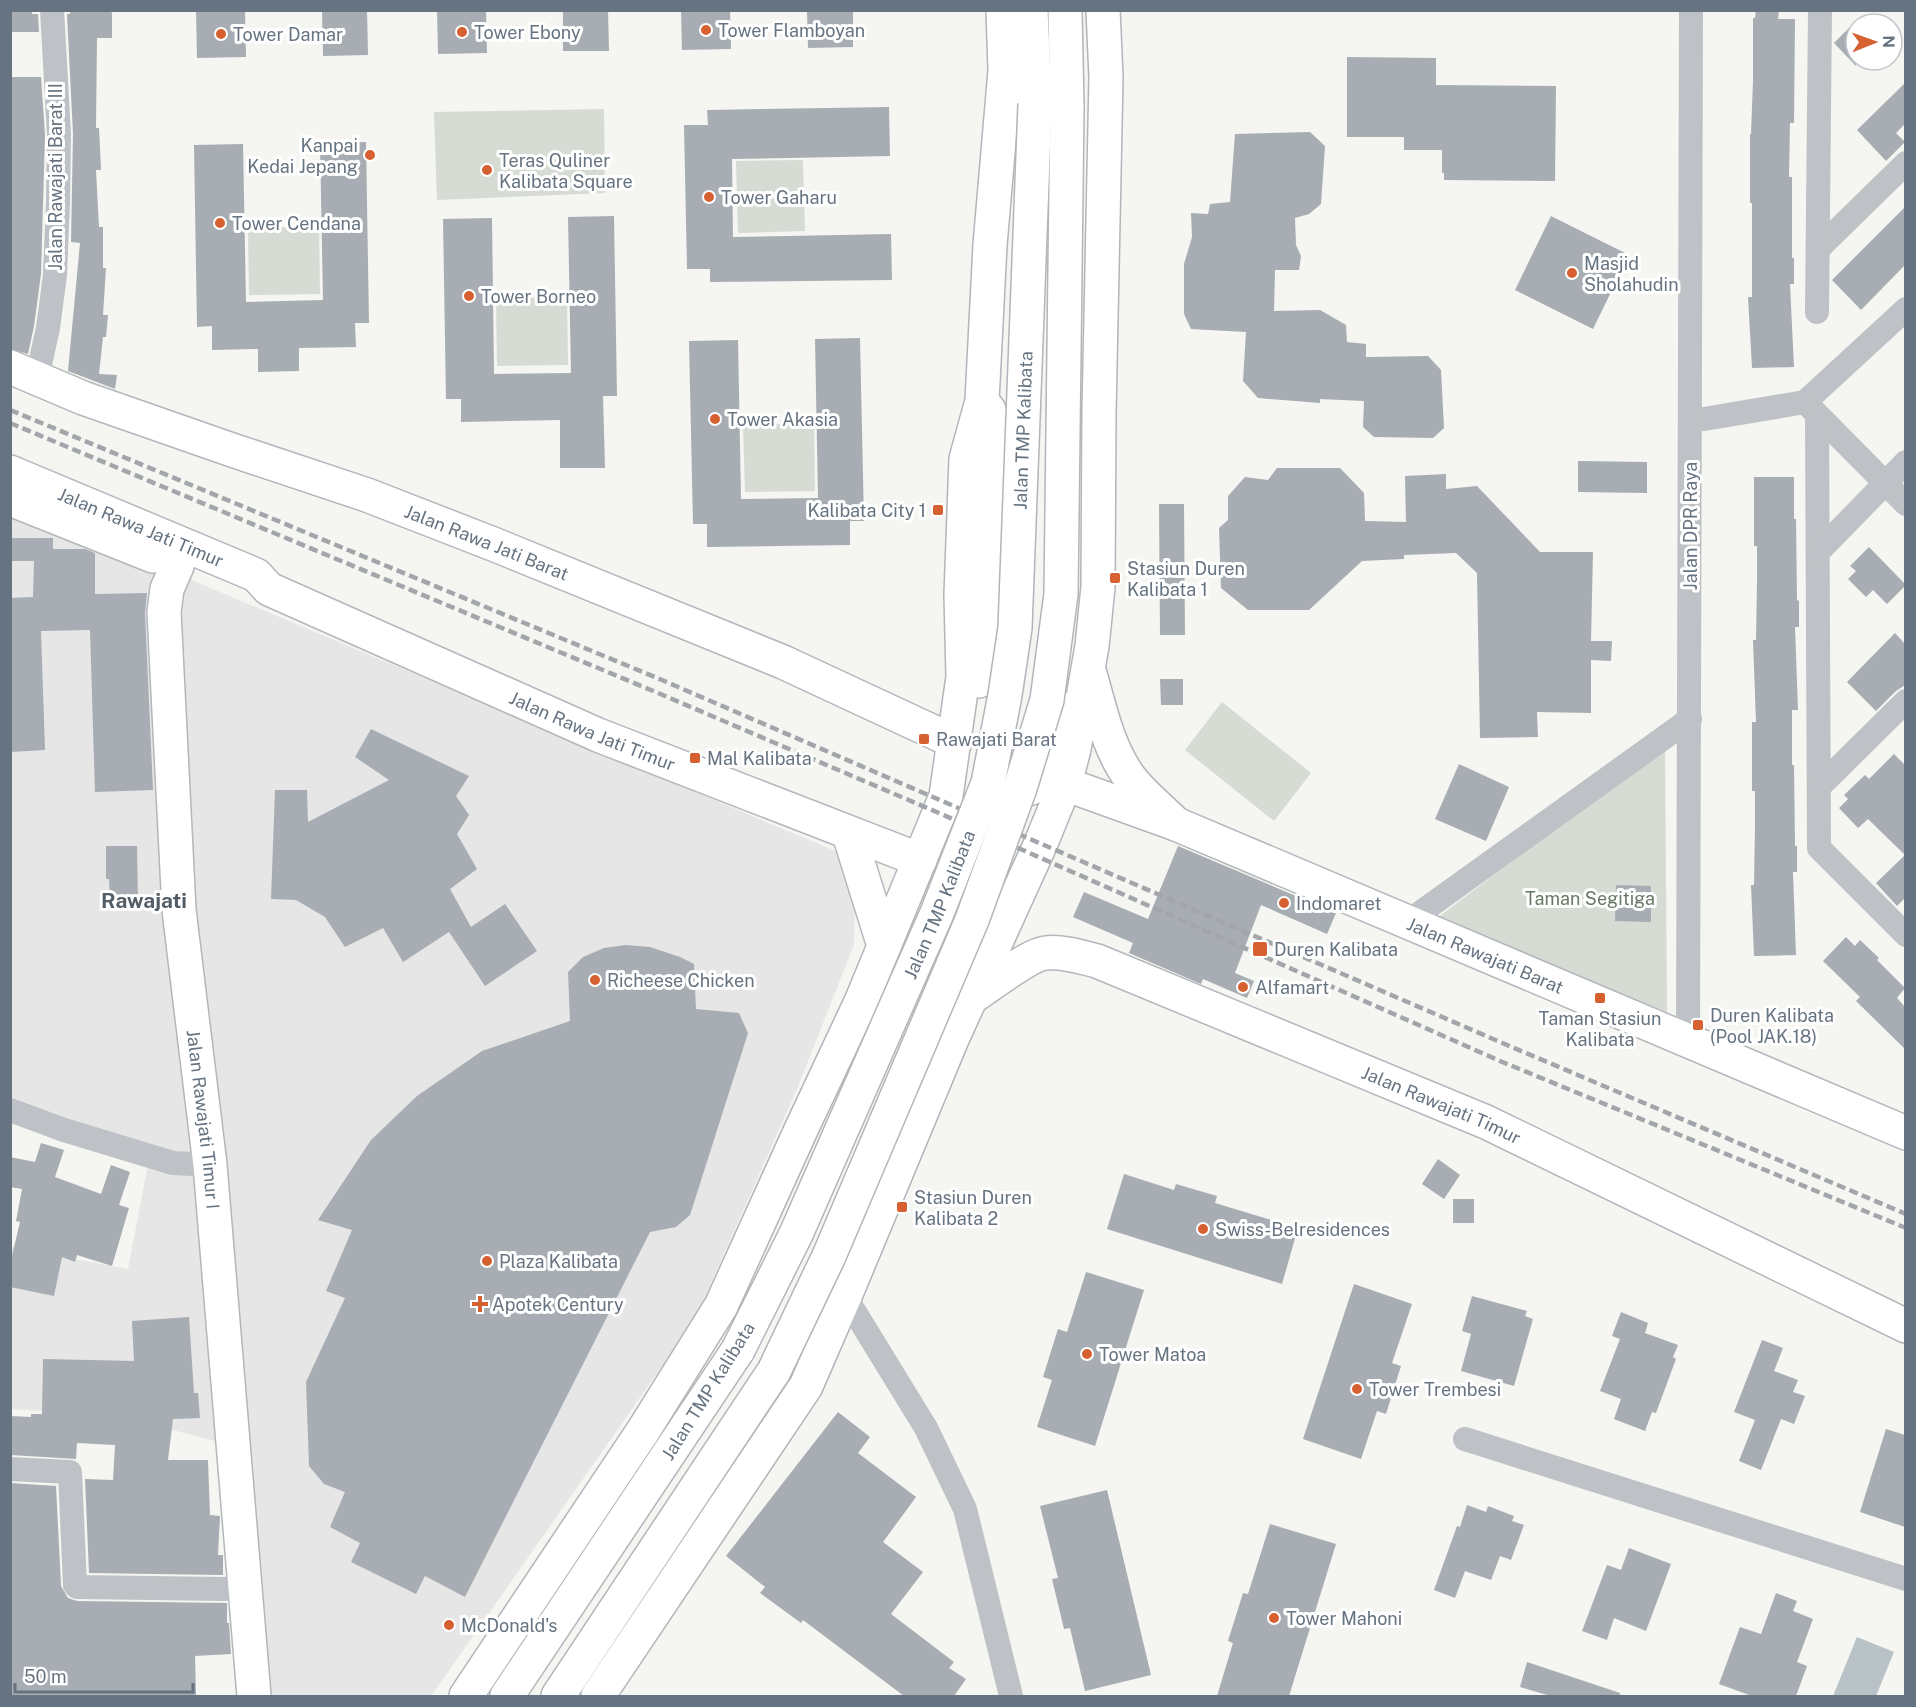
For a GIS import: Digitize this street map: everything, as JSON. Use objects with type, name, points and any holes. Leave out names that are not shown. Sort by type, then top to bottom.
[{"type":"main road","points":[[466,1696],[643,1431],[721,1306],[861,1002],[946,796],[963,677],[961,595],[966,459],[982,401],[990,245],[1005,71],[1003,10]]},
{"type":"main road","name":"Jalan TMP Kalibata","points":[[507,1696],[738,1350],[810,1202],[937,913],[988,783],[1015,628],[1035,104],[1031,10]]},
{"type":"main road","name":"Jalan TMP Kalibata","points":[[558,1696],[774,1371],[829,1256],[972,920],[1020,788],[1047,700],[1061,594],[1067,108],[1065,10]]},
{"type":"main road","points":[[598,1696],[806,1386],[952,1038],[1041,843],[1065,784],[1074,749],[1088,667],[1098,587],[1106,77],[1103,10]]},
{"type":"main road","name":"Jalan Rawa Jati Barat","points":[[24,372],[83,399],[367,495],[493,544],[783,662],[955,742]]},
{"type":"main road","points":[[982,401],[989,410],[993,423],[993,537],[987,621],[978,697],[968,752],[969,767],[977,778],[1012,789],[1033,787],[1045,766],[1062,713],[1088,667]]},
{"type":"main road","name":"Jalan Rawa Jati Timur","points":[[10,472],[253,592],[269,589],[598,735],[920,860]]},
{"type":"main road","name":"Jalan Rawa Jati Timur","points":[[10,499],[180,555]]},
{"type":"main road","name":"Jalan Rawajati Timur I","points":[[180,555],[167,589],[164,612],[179,910],[210,1165],[254,1696]]},
{"type":"main road","points":[[1088,667],[1107,733],[1118,759],[1129,777],[1176,824]]},
{"type":"main road","name":"Jalan Rawajati Barat","points":[[1065,784],[1176,824],[1905,1133]]},
{"type":"main road","points":[[849,834],[884,946]]},
{"type":"main road","name":"Jalan Rawajati Timur","points":[[971,998],[1013,969],[1044,952],[1068,954],[1097,961],[1486,1122],[1905,1326]]},
{"type":"main road","points":[[861,1002],[866,1025],[877,1038],[920,1057],[933,1053],[952,1038]]},
{"type":"main road","points":[[799,1134],[816,1128],[843,1129],[874,1142],[884,1150],[890,1160],[891,1186]]},
{"type":"street","name":"Jalan Rawajati Barat III","points":[[24,372],[48,328],[55,274],[59,135],[52,10]]},
{"type":"street","name":"Jalan DPR Raya","points":[[1688,1042],[1691,10]]},
{"type":"street","points":[[1817,312],[1820,10]]},
{"type":"street","points":[[1818,249],[1905,163]]},
{"type":"street","points":[[1690,419],[1811,409],[1905,309]]},
{"type":"street","points":[[1811,409],[1905,504]]},
{"type":"street","points":[[1811,409],[1818,552],[1819,848],[1905,934]]},
{"type":"street","points":[[1818,552],[1905,462]]},
{"type":"street","points":[[1819,788],[1905,701]]},
{"type":"street","points":[[1406,923],[1689,719]]},
{"type":"street","points":[[10,1110],[64,1130],[173,1163],[210,1165]]},
{"type":"street","points":[[845,1296],[926,1428],[965,1509],[1011,1696]]},
{"type":"street","points":[[1465,1439],[1905,1579]]},
{"type":"street","points":[[10,1469],[70,1472],[75,1585],[77,1587],[224,1589],[245,1587]]},
{"type":"shaded area","points":[[11,504],[835,851],[855,896],[854,945],[797,1089],[695,1319],[431,1696],[266,1696],[262,1582],[238,1447],[115,1415],[11,1409],[11,1247],[128,1269],[151,1148],[11,1099]]},
{"type":"shaded area","points":[[1857,1637],[1894,1652],[1876,1696],[1833,1696]]},
{"type":"green space","points":[[604,109],[605,193],[437,200],[434,112]]},
{"type":"green space","points":[[803,160],[805,231],[738,233],[736,161]]},
{"type":"green space","points":[[319,226],[320,294],[249,295],[248,228]]},
{"type":"green space","points":[[567,297],[568,365],[497,366],[496,298]]},
{"type":"green space","points":[[814,423],[815,491],[745,492],[743,425]]},
{"type":"green space","points":[[1222,702],[1311,773],[1274,821],[1185,750]]},
{"type":"green space","name":"Taman Segitiga","points":[[1665,745],[1667,1012],[1436,919]]},
{"type":"building","points":[[10,10],[32,10],[32,14],[38,14],[39,32],[10,32]]},
{"type":"building","points":[[70,10],[111,10],[112,14],[112,38],[97,38],[96,128],[99,128],[101,170],[96,170],[99,227],[103,227],[103,268],[106,268],[103,315],[108,315],[99,374],[117,375],[115,389],[68,371],[80,243],[71,242],[73,134],[67,14],[70,14]]},
{"type":"building","name":"Tower Damar","points":[[196,10],[245,10],[246,57],[197,58]]},
{"type":"building","name":"Tower Damar","points":[[322,10],[367,10],[368,55],[323,56]]},
{"type":"building","name":"Tower Ebony","points":[[437,10],[486,10],[487,53],[438,54]]},
{"type":"building","name":"Tower Ebony","points":[[563,10],[608,10],[609,51],[563,51]]},
{"type":"building","name":"Tower Flamboyan","points":[[681,10],[730,10],[731,49],[682,50]]},
{"type":"building","name":"Tower Flamboyan","points":[[807,10],[853,10],[853,47],[808,48]]},
{"type":"building","points":[[1756,10],[1779,10],[1778,19],[1795,19],[1794,123],[1790,123],[1789,177],[1792,177],[1794,284],[1790,284],[1794,367],[1752,368],[1748,297],[1752,297],[1750,134],[1753,18],[1755,18]]},
{"type":"building","points":[[1844,33],[1844,53],[1834,43]]},
{"type":"building","points":[[1347,57],[1436,58],[1436,85],[1556,86],[1555,181],[1444,180],[1442,150],[1404,150],[1404,137],[1347,137]]},
{"type":"building","points":[[10,77],[41,77],[45,135],[41,274],[28,354],[10,349]]},
{"type":"building","points":[[1905,83],[1905,124],[1896,133],[1905,142],[1886,161],[1857,130]]},
{"type":"building","name":"Tower Gaharu","points":[[889,107],[890,156],[732,159],[733,237],[891,234],[892,280],[710,282],[710,269],[687,269],[684,125],[708,125],[707,110]]},
{"type":"building","points":[[1310,132],[1325,146],[1321,204],[1309,214],[1295,218],[1296,245],[1301,256],[1299,270],[1275,270],[1274,311],[1320,310],[1346,325],[1347,342],[1366,344],[1366,357],[1428,356],[1441,370],[1444,428],[1433,438],[1374,437],[1363,427],[1364,401],[1320,399],[1320,403],[1258,398],[1243,381],[1246,332],[1191,329],[1184,314],[1184,264],[1192,237],[1191,213],[1208,214],[1210,204],[1230,202],[1235,134]]},
{"type":"building","name":"Tower Cendana","points":[[366,142],[369,323],[355,323],[356,347],[299,348],[299,371],[258,372],[258,349],[212,350],[212,326],[197,327],[194,145],[243,144],[246,302],[323,300],[320,143]]},
{"type":"building","points":[[1905,207],[1905,265],[1861,310],[1832,280]]},
{"type":"building","name":"Tower Borneo","points":[[614,216],[617,396],[603,396],[605,468],[560,468],[560,420],[461,422],[461,399],[446,399],[443,219],[492,218],[494,374],[571,373],[568,217]]},
{"type":"building","name":"Masjid Sholahudin","points":[[1551,216],[1629,255],[1593,329],[1515,290]]},
{"type":"building","name":"Tower Akasia","points":[[860,338],[864,521],[850,521],[850,545],[707,547],[707,524],[693,524],[689,341],[738,340],[741,499],[818,498],[815,339]]},
{"type":"building","points":[[1578,461],[1647,462],[1647,493],[1578,492]]},
{"type":"building","points":[[1277,468],[1340,468],[1364,493],[1365,521],[1406,522],[1405,476],[1446,474],[1446,489],[1477,486],[1540,552],[1593,552],[1591,641],[1612,641],[1611,661],[1591,660],[1591,713],[1537,712],[1538,737],[1480,738],[1477,573],[1456,553],[1404,555],[1404,559],[1362,561],[1309,610],[1248,610],[1221,588],[1219,528],[1228,520],[1228,496],[1245,477],[1268,480]]},
{"type":"building","points":[[1754,477],[1794,477],[1797,600],[1799,601],[1799,627],[1795,627],[1798,710],[1792,710],[1792,765],[1794,765],[1795,846],[1797,846],[1797,872],[1793,872],[1796,955],[1754,956],[1751,885],[1754,885],[1755,791],[1752,791],[1752,722],[1756,722],[1753,640],[1756,640],[1757,546],[1754,546]]},
{"type":"building","points":[[1159,504],[1184,504],[1185,635],[1160,635]]},
{"type":"building","points":[[10,538],[53,538],[53,549],[85,549],[95,553],[95,594],[147,593],[145,613],[153,790],[95,792],[90,630],[41,631],[45,750],[10,752],[10,598],[33,597],[34,561],[10,561]]},
{"type":"building","points":[[1869,547],[1905,584],[1887,604],[1873,590],[1866,597],[1848,579],[1856,571],[1850,566]]},
{"type":"building","points":[[1895,633],[1905,644],[1905,685],[1876,711],[1847,682]]},
{"type":"building","points":[[1160,679],[1183,679],[1183,705],[1161,705]]},
{"type":"building","points":[[371,729],[469,776],[456,796],[469,815],[457,834],[477,869],[450,889],[471,927],[505,904],[537,951],[485,986],[449,932],[403,962],[383,928],[345,947],[325,917],[296,900],[271,899],[275,790],[307,790],[308,822],[389,780],[355,757]]},
{"type":"building","points":[[1894,754],[1905,765],[1905,855],[1868,819],[1858,828],[1839,808],[1848,799],[1844,795],[1865,775],[1869,779]]},
{"type":"building","points":[[1459,764],[1509,787],[1486,841],[1435,819]]},
{"type":"building","points":[[106,846],[137,846],[138,902],[110,902],[109,879],[106,879]]},
{"type":"building","points":[[1178,846],[1336,913],[1327,934],[1261,905],[1235,973],[1254,981],[1247,998],[1203,979],[1201,984],[1129,953],[1133,943],[1073,917],[1084,892],[1148,919]]},
{"type":"building","points":[[1905,855],[1905,898],[1897,906],[1876,883]]},
{"type":"building","points":[[1616,885],[1651,886],[1651,922],[1615,921]]},
{"type":"building","points":[[1846,937],[1855,946],[1860,940],[1905,988],[1897,998],[1905,1007],[1905,1049],[1856,1001],[1860,997],[1823,961]]},
{"type":"building","name":"Plaza Kalibata","points":[[626,945],[650,947],[694,964],[696,1009],[739,1013],[748,1033],[690,1215],[676,1227],[650,1232],[465,1597],[425,1576],[416,1594],[351,1562],[360,1543],[330,1527],[345,1492],[324,1484],[309,1466],[306,1382],[345,1298],[326,1291],[352,1230],[318,1220],[371,1140],[417,1096],[482,1051],[570,1021],[568,972],[583,957],[604,948]]},
{"type":"building","points":[[41,1143],[64,1150],[55,1177],[101,1194],[111,1165],[130,1172],[119,1205],[129,1208],[112,1266],[77,1255],[75,1262],[62,1257],[54,1296],[10,1287],[10,1264],[20,1222],[16,1221],[22,1189],[10,1187],[10,1157],[35,1162]]},
{"type":"building","points":[[1438,1159],[1460,1175],[1444,1199],[1422,1184]]},
{"type":"building","name":"Swiss-Belresidences","points":[[1124,1174],[1174,1190],[1176,1184],[1217,1196],[1215,1203],[1298,1228],[1282,1284],[1107,1229]]},
{"type":"building","points":[[1453,1199],[1474,1199],[1474,1223],[1453,1223]]},
{"type":"building","name":"Tower Matoa","points":[[1086,1272],[1144,1290],[1095,1446],[1037,1427],[1052,1380],[1043,1377],[1058,1329],[1067,1332]]},
{"type":"building","name":"Tower Trembesi","points":[[1354,1284],[1412,1304],[1392,1363],[1401,1366],[1386,1414],[1377,1411],[1361,1459],[1303,1439]]},
{"type":"building","points":[[1472,1296],[1527,1311],[1525,1316],[1533,1319],[1514,1386],[1461,1371],[1471,1334],[1462,1331]]},
{"type":"building","points":[[1621,1312],[1648,1323],[1645,1333],[1678,1345],[1673,1357],[1676,1359],[1656,1413],[1652,1412],[1645,1431],[1614,1419],[1621,1399],[1600,1391],[1620,1339],[1612,1336]]},
{"type":"building","points":[[189,1317],[194,1393],[198,1393],[200,1418],[173,1419],[168,1460],[208,1460],[210,1515],[220,1516],[218,1555],[223,1555],[223,1575],[89,1573],[85,1479],[113,1480],[115,1445],[77,1443],[76,1459],[10,1455],[10,1416],[31,1417],[31,1414],[42,1414],[43,1359],[134,1361],[132,1321]]},
{"type":"building","points":[[1762,1340],[1783,1348],[1774,1371],[1798,1380],[1793,1392],[1805,1396],[1794,1424],[1781,1419],[1761,1470],[1739,1461],[1755,1420],[1734,1412]]},
{"type":"building","points":[[838,1412],[870,1437],[858,1453],[916,1497],[883,1542],[923,1572],[891,1614],[954,1662],[949,1668],[966,1679],[954,1696],[904,1696],[803,1620],[801,1623],[760,1593],[765,1587],[726,1556]]},
{"type":"building","points":[[1886,1429],[1905,1435],[1905,1527],[1860,1512]]},
{"type":"building","points":[[10,1483],[56,1486],[61,1586],[68,1598],[77,1601],[227,1603],[231,1654],[195,1656],[196,1696],[10,1696]]},
{"type":"building","points":[[1107,1490],[1151,1675],[1085,1691],[1070,1628],[1064,1629],[1052,1579],[1058,1578],[1040,1506]]},
{"type":"building","points":[[1467,1505],[1486,1512],[1488,1506],[1514,1516],[1512,1521],[1524,1525],[1511,1560],[1500,1556],[1491,1580],[1465,1571],[1455,1598],[1434,1590]]},
{"type":"building","name":"Tower Mahoni","points":[[1270,1524],[1336,1544],[1289,1696],[1217,1696],[1233,1643],[1228,1641],[1243,1593],[1248,1594]]},
{"type":"building","points":[[1629,1548],[1671,1564],[1646,1631],[1614,1618],[1607,1640],[1582,1631],[1607,1565],[1621,1570]]},
{"type":"building","points":[[1776,1593],[1797,1601],[1793,1611],[1813,1619],[1797,1662],[1807,1666],[1796,1696],[1752,1696],[1719,1684],[1740,1627],[1761,1634]]},
{"type":"building","points":[[1527,1662],[1620,1693],[1620,1696],[1551,1696],[1520,1687]]},
{"type":"railway","points":[[10,410],[662,680],[1507,1045],[1906,1214]]},
{"type":"railway","points":[[10,423],[658,693],[939,813],[1500,1061],[1906,1228]]},
{"type":"place","name":"Tower Flamboyan","points":[[706,30]]},
{"type":"place","name":"Tower Ebony","points":[[462,32]]},
{"type":"place","name":"Tower Damar","points":[[221,34]]},
{"type":"place","name":"Kanpai Kedai Jepang","points":[[370,155]]},
{"type":"place","name":"Teras Quliner Kalibata Square","points":[[487,170]]},
{"type":"place","name":"Tower Gaharu","points":[[709,197]]},
{"type":"place","name":"Tower Cendana","points":[[220,223]]},
{"type":"place","name":"Masjid Sholahudin","points":[[1572,273]]},
{"type":"place","name":"Tower Borneo","points":[[469,296]]},
{"type":"place","name":"Tower Akasia","points":[[715,419]]},
{"type":"place","name":"Kalibata City 1","points":[[938,510]]},
{"type":"place","name":"Stasiun Duren Kalibata 1","points":[[1115,578]]},
{"type":"place","name":"Rawajati Barat","points":[[924,739]]},
{"type":"place","name":"Mal Kalibata","points":[[695,758]]},
{"type":"place","name":"Indomaret","points":[[1284,903]]},
{"type":"place","name":"Duren Kalibata","points":[[1260,949]]},
{"type":"place","name":"Richeese Chicken","points":[[595,980]]},
{"type":"place","name":"Alfamart","points":[[1243,987]]},
{"type":"place","name":"Taman Stasiun Kalibata","points":[[1600,998]]},
{"type":"place","name":"Duren Kalibata (Pool JAK.18)","points":[[1698,1025]]},
{"type":"place","name":"Stasiun Duren Kalibata 2","points":[[902,1207]]},
{"type":"place","name":"Swiss-Belresidences","points":[[1203,1229]]},
{"type":"place","name":"Plaza Kalibata","points":[[487,1261]]},
{"type":"place","name":"Apotek Century","points":[[480,1304]]},
{"type":"place","name":"Tower Matoa","points":[[1087,1354]]},
{"type":"place","name":"Tower Trembesi","points":[[1357,1389]]},
{"type":"place","name":"Tower Mahoni","points":[[1274,1618]]},
{"type":"place","name":"McDonald's","points":[[449,1625]]},
{"type":"district","name":"Rawajati","points":[[144,900]]}]
